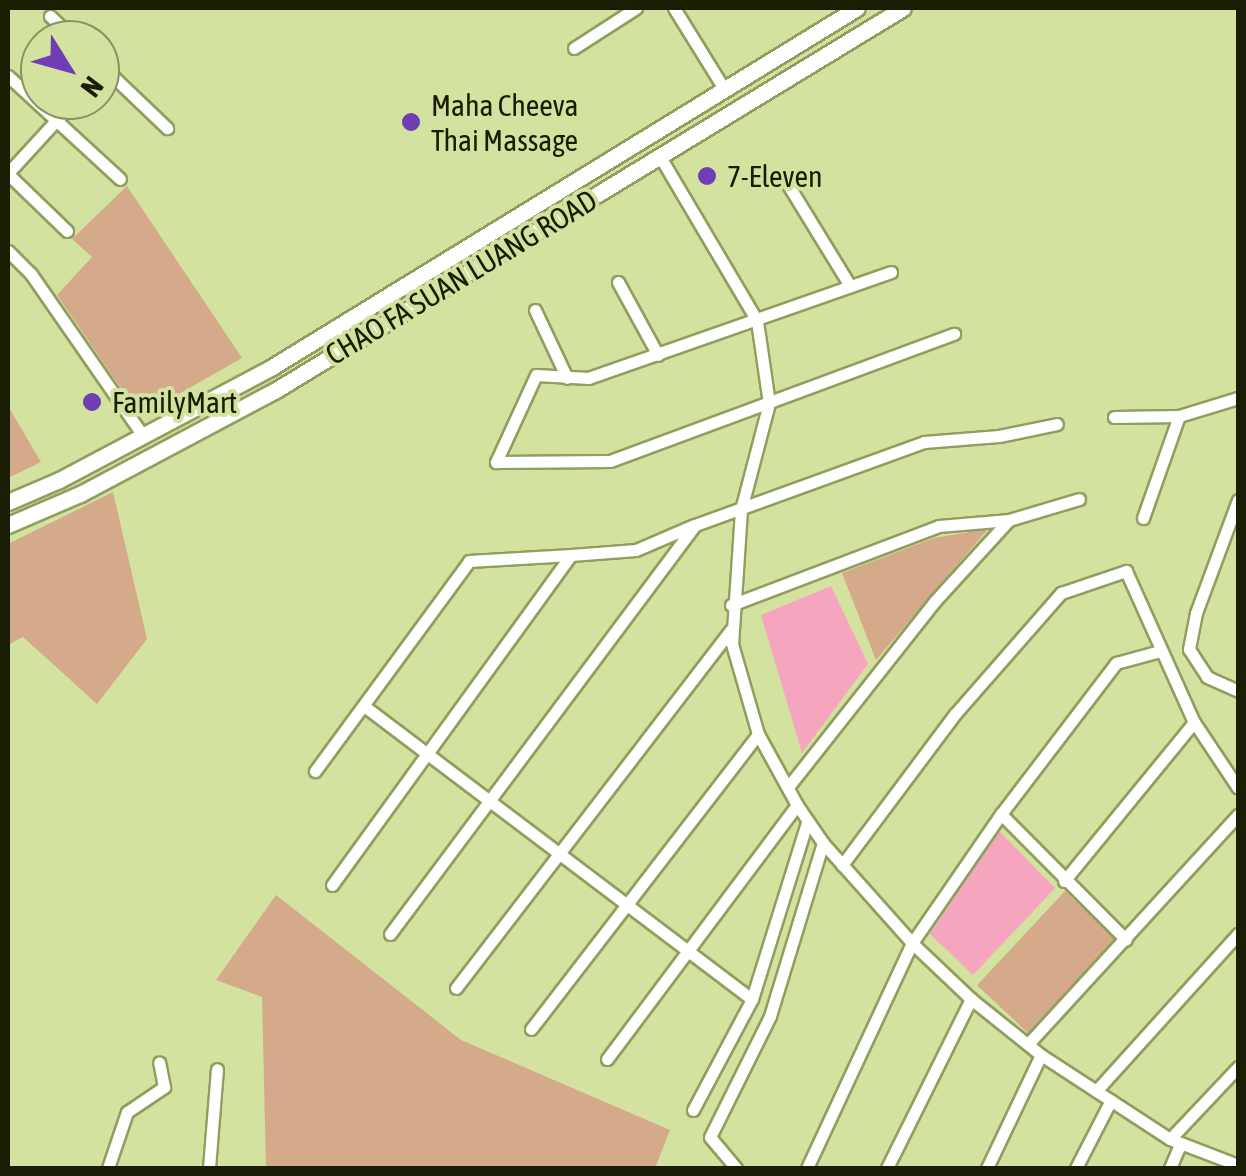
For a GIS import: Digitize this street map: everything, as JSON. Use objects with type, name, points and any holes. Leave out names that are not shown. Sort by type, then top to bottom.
[{"type":"main road","name":"CHAO FA SUAN LUANG ROAD","points":[[8,502],[272,367],[856,8]]},
{"type":"main road","name":"CHAO FA SUAN LUANG ROAD","points":[[8,525],[80,494],[276,390],[903,8]]},
{"type":"main road","points":[[512,218],[524,239]]},
{"type":"street","points":[[574,48],[636,8]]},
{"type":"street","points":[[674,8],[723,87]]},
{"type":"street","points":[[50,16],[54,20]]},
{"type":"street","points":[[120,86],[167,128]]},
{"type":"street","points":[[66,230],[8,174],[56,120],[120,178]]},
{"type":"street","points":[[659,155],[756,321],[769,403],[740,510],[731,630],[758,734],[797,805],[823,844],[912,944],[970,998],[1041,1055],[1175,1142],[1238,1165]]},
{"type":"street","points":[[788,182],[850,286]]},
{"type":"street","points":[[8,251],[32,274],[143,436]]},
{"type":"street","points":[[891,272],[589,378],[536,376],[496,462],[610,461],[954,334]]},
{"type":"street","points":[[618,282],[658,355]]},
{"type":"street","points":[[534,310],[567,378]]},
{"type":"street","points":[[1114,417],[1179,416],[1238,398]]},
{"type":"street","points":[[1142,518],[1179,416]]},
{"type":"street","points":[[315,771],[470,561],[636,550],[924,442],[998,436],[1057,424]]},
{"type":"street","points":[[731,605],[939,526],[1008,520],[1078,499]]},
{"type":"street","points":[[1238,500],[1196,614],[1189,649],[1207,677],[1238,690]]},
{"type":"street","points":[[788,787],[934,602],[1008,520]]},
{"type":"street","points":[[390,934],[493,802],[695,525]]},
{"type":"street","points":[[332,885],[571,556]]},
{"type":"street","points":[[842,865],[955,714],[1062,592],[1126,571],[1194,722],[1238,788]]},
{"type":"street","points":[[456,988],[558,850],[731,630]]},
{"type":"street","points":[[807,1168],[912,944],[1001,814],[1116,663],[1160,651]]},
{"type":"street","points":[[364,706],[752,998]]},
{"type":"street","points":[[1064,881],[1194,722]]},
{"type":"street","points":[[532,1029],[758,734]]},
{"type":"street","points":[[607,1059],[797,805]]},
{"type":"street","points":[[1001,814],[1126,940]]},
{"type":"street","points":[[1028,1044],[1238,815]]},
{"type":"street","points":[[693,1110],[752,998],[807,822]]},
{"type":"street","points":[[736,1168],[710,1137],[770,1016],[823,844]]},
{"type":"street","points":[[1096,1091],[1238,934]]},
{"type":"street","points":[[888,1168],[970,998]]},
{"type":"street","points":[[986,1168],[1041,1055]]},
{"type":"street","points":[[108,1168],[127,1112],[164,1087],[159,1062]]},
{"type":"street","points":[[1170,1168],[1175,1142],[1238,1066]]},
{"type":"street","points":[[209,1168],[217,1069]]},
{"type":"street","points":[[1076,1168],[1111,1100]]},
{"type":"shaded area","points":[[127,186],[242,358],[140,416],[57,295],[92,257],[72,239]]},
{"type":"shaded area","points":[[8,406],[41,462],[8,478]]},
{"type":"shaded area","points":[[113,492],[147,639],[97,704],[23,637],[8,645],[8,544]]},
{"type":"shaded area","points":[[988,529],[876,660],[842,573],[934,538]]},
{"type":"shaded area","points":[[831,586],[868,664],[802,753],[761,615]]},
{"type":"shaded area","points":[[999,831],[1055,888],[973,975],[930,934]]},
{"type":"shaded area","points":[[1065,891],[1118,941],[1030,1035],[977,985]]},
{"type":"shaded area","points":[[276,895],[461,1040],[670,1130],[655,1168],[266,1168],[262,997],[216,980]]},
{"type":"place","name":"Maha Cheeva Thai Massage","points":[[411,122]]},
{"type":"place","name":"7-Eleven","points":[[707,176]]},
{"type":"place","name":"FamilyMart","points":[[92,402]]}]
